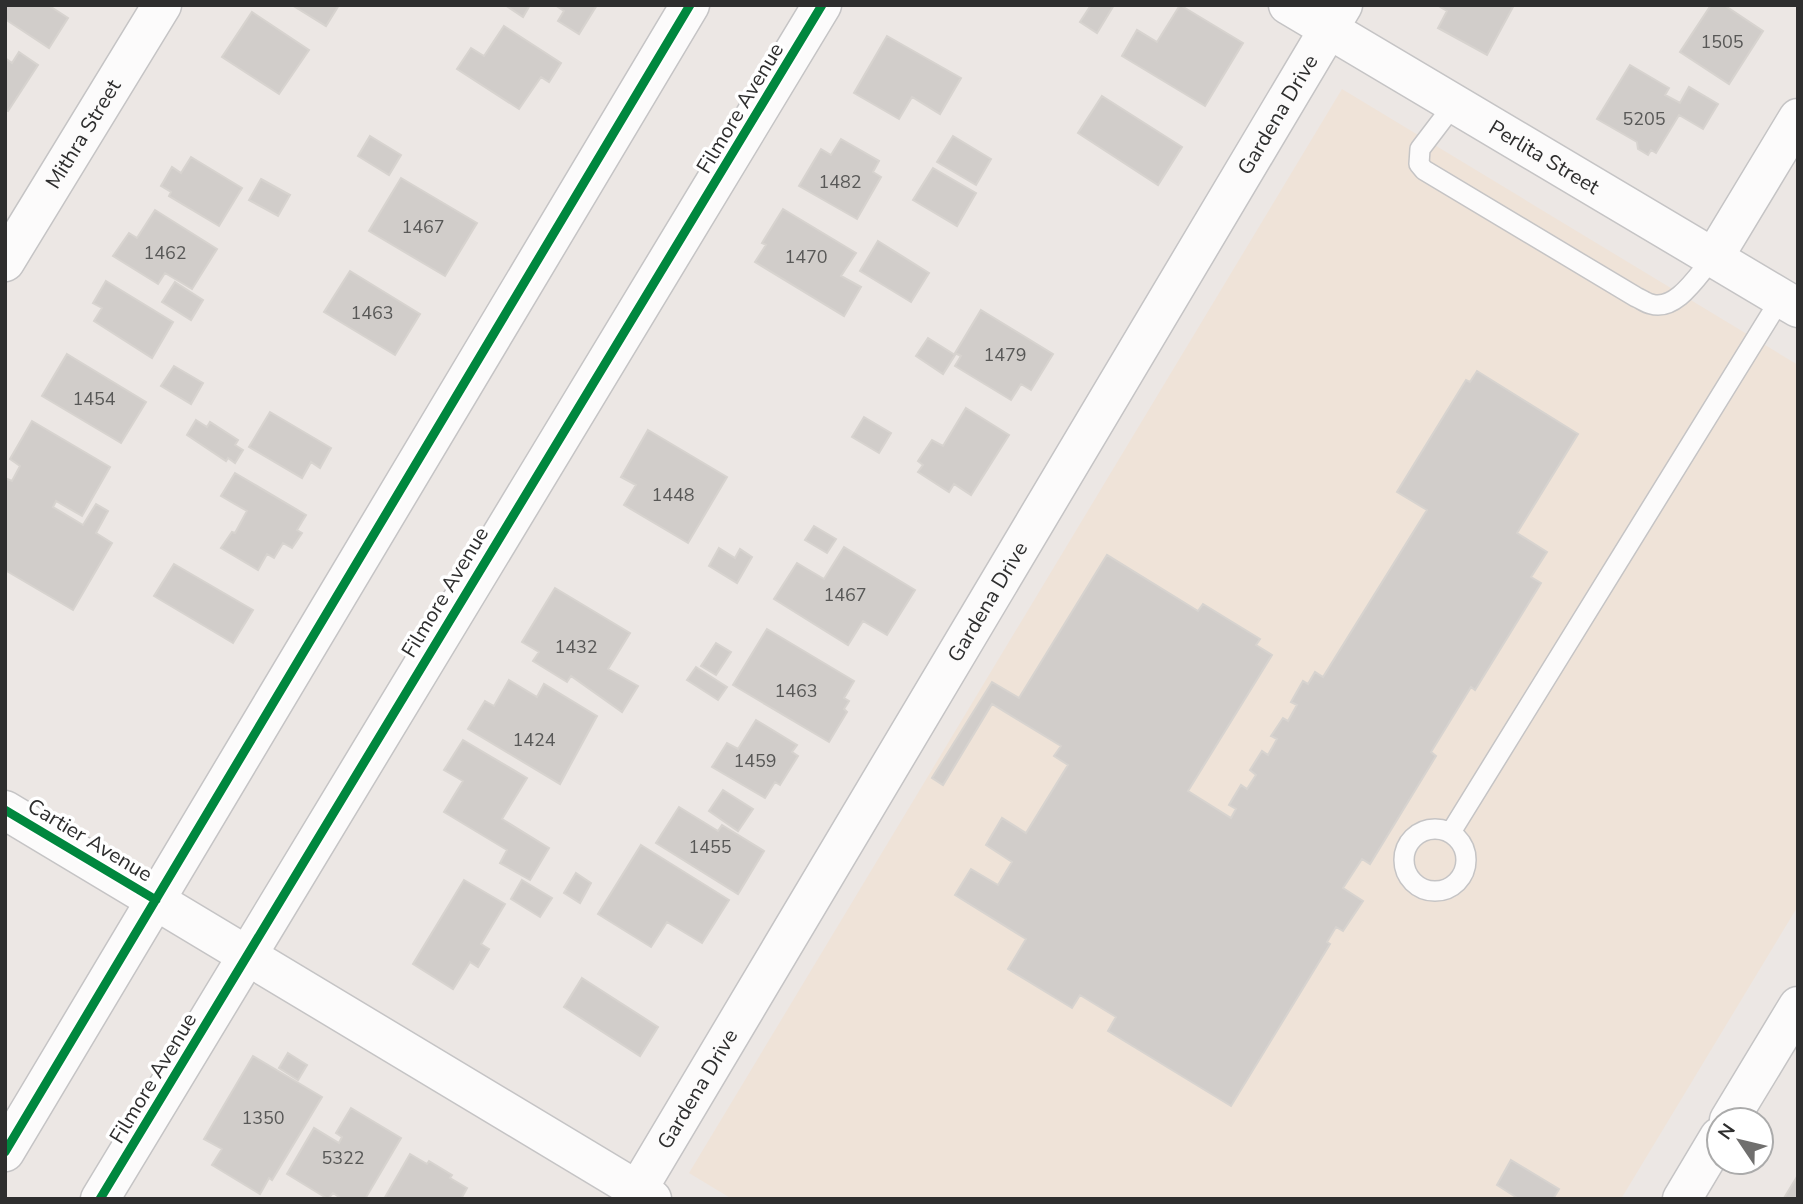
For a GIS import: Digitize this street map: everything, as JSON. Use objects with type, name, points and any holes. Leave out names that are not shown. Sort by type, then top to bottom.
[{"type":"street","name":"Mithra Street","points":[[5,262],[162,5]]},
{"type":"street","points":[[5,1152],[690,5]]},
{"type":"street","name":"Filmore Avenue","points":[[100,1199],[822,5]]},
{"type":"street","name":"Perlita Street","points":[[1289,5],[1335,17],[1455,103],[1789,303]]},
{"type":"street","name":"Gardena Drive","points":[[640,1196],[1335,17]]},
{"type":"street","points":[[1714,257],[1798,118]]},
{"type":"street","name":"Cartier Avenue","points":[[5,810],[248,955],[640,1196]]},
{"type":"street","points":[[1737,1106],[1798,1006]]},
{"type":"street","points":[[1682,1199],[1705,1160]]},
{"type":"lane","points":[[1455,103],[1420,149],[1419,163],[1424,170],[1636,297],[1660,305],[1674,300],[1714,257]]},
{"type":"lane","points":[[1451,832],[1789,303]]},
{"type":"shaded area","points":[[1342,89],[1798,365],[1798,906],[1621,1199],[732,1199],[689,1173]]},
{"type":"building","points":[[5,5],[48,5],[68,18],[49,48],[5,19]]},
{"type":"building","points":[[292,5],[339,5],[326,26]]},
{"type":"building","points":[[505,5],[530,5],[523,17]]},
{"type":"building","points":[[555,5],[597,5],[579,34],[558,21],[564,11]]},
{"type":"building","points":[[1091,5],[1114,5],[1097,33],[1080,22]]},
{"type":"building","points":[[1180,5],[1243,43],[1205,106],[1122,56],[1137,30],[1157,42]]},
{"type":"building","points":[[1437,5],[1514,5],[1487,55],[1438,28],[1447,11]]},
{"type":"building","points":[[1711,5],[1724,5],[1763,31],[1729,84],[1680,52]]},
{"type":"building","points":[[252,12],[309,50],[279,94],[222,57]]},
{"type":"building","points":[[504,26],[561,63],[549,82],[541,77],[519,109],[457,69],[471,48],[484,56]]},
{"type":"building","points":[[887,36],[961,78],[940,114],[912,97],[899,119],[854,93]]},
{"type":"building","points":[[19,52],[38,65],[8,111],[5,110],[5,58],[12,63]]},
{"type":"building","points":[[1630,65],[1669,88],[1665,95],[1680,103],[1689,87],[1718,104],[1703,129],[1679,115],[1656,153],[1651,150],[1648,155],[1638,149],[1637,142],[1597,119]]},
{"type":"building","points":[[1102,96],[1182,147],[1158,185],[1078,133]]},
{"type":"building","points":[[370,136],[401,155],[389,175],[358,156]]},
{"type":"building","points":[[953,136],[991,159],[976,185],[937,162]]},
{"type":"building","points":[[841,139],[879,161],[873,172],[881,177],[857,219],[799,186],[821,149],[831,155]]},
{"type":"building","points":[[191,157],[242,188],[219,226],[169,196],[171,192],[161,186],[172,167],[181,173]]},
{"type":"building","points":[[933,168],[976,193],[957,226],[913,200]]},
{"type":"building","points":[[401,178],[477,223],[445,276],[369,231]]},
{"type":"building","points":[[261,179],[290,195],[278,216],[249,200]]},
{"type":"building","points":[[783,209],[856,253],[841,276],[861,287],[844,316],[755,262],[766,245],[762,243]]},
{"type":"building","points":[[155,210],[217,249],[192,289],[165,273],[158,284],[113,256],[129,233],[137,238]]},
{"type":"building","points":[[878,241],[929,273],[911,302],[860,271]]},
{"type":"building","points":[[350,271],[420,314],[395,355],[324,312]]},
{"type":"building","points":[[106,281],[173,322],[152,358],[94,321],[102,308],[93,303]]},
{"type":"building","points":[[175,282],[203,300],[191,320],[162,302]]},
{"type":"building","points":[[981,310],[1053,354],[1031,390],[1021,384],[1011,400],[955,366],[961,356],[955,353]]},
{"type":"building","points":[[928,338],[955,355],[943,374],[916,356]]},
{"type":"building","points":[[67,354],[146,402],[121,443],[42,396]]},
{"type":"building","points":[[174,366],[203,383],[191,404],[161,386]]},
{"type":"building","points":[[1477,371],[1578,434],[1517,533],[1547,552],[1531,577],[1541,583],[1475,690],[1471,687],[1431,752],[1436,756],[1370,864],[1362,859],[1343,888],[1363,901],[1343,931],[1336,927],[1327,942],[1330,944],[1231,1106],[1108,1031],[1116,1017],[1080,995],[1072,1008],[1008,969],[1026,939],[955,895],[971,869],[998,885],[1012,862],[986,845],[1002,818],[1026,833],[1068,765],[1054,756],[1061,746],[992,704],[943,785],[932,778],[992,682],[1019,698],[1107,555],[1198,611],[1203,604],[1260,639],[1256,645],[1272,655],[1188,791],[1231,818],[1236,809],[1229,805],[1241,785],[1247,789],[1256,775],[1250,770],[1262,751],[1268,755],[1277,739],[1271,736],[1283,718],[1288,721],[1297,705],[1291,702],[1303,681],[1308,684],[1315,672],[1323,677],[1427,510],[1397,492],[1466,380],[1470,382]]},
{"type":"building","points":[[966,408],[1009,435],[971,495],[954,484],[949,492],[918,472],[923,465],[918,461],[932,440],[943,446]]},
{"type":"building","points":[[270,412],[331,448],[320,468],[311,462],[302,478],[249,447]]},
{"type":"building","points":[[864,417],[891,433],[879,453],[852,437]]},
{"type":"building","points":[[196,420],[207,427],[210,422],[238,440],[235,445],[243,450],[235,463],[228,458],[226,461],[187,435]]},
{"type":"building","points":[[32,421],[110,467],[82,516],[56,501],[53,507],[83,525],[96,504],[108,511],[96,533],[112,543],[73,610],[5,570],[5,478],[12,481],[20,466],[10,459]]},
{"type":"building","points":[[648,430],[727,477],[688,543],[624,505],[636,485],[621,477]]},
{"type":"building","points":[[235,473],[306,515],[297,530],[302,533],[292,548],[283,543],[274,558],[267,554],[258,570],[221,548],[232,532],[235,533],[247,511],[221,496]]},
{"type":"building","points":[[814,526],[836,539],[827,553],[805,540]]},
{"type":"building","points":[[844,547],[915,590],[887,635],[863,621],[848,645],[774,599],[797,563],[824,579]]},
{"type":"building","points":[[719,548],[735,558],[740,549],[752,557],[737,583],[709,566]]},
{"type":"building","points":[[174,564],[253,610],[233,643],[154,596]]},
{"type":"building","points":[[555,588],[630,633],[608,669],[638,686],[622,712],[571,676],[567,682],[533,661],[539,652],[522,642]]},
{"type":"building","points":[[767,629],[854,681],[844,698],[849,701],[844,709],[847,712],[829,742],[733,685]]},
{"type":"building","points":[[716,643],[731,652],[716,675],[701,666]]},
{"type":"building","points":[[696,667],[727,687],[718,700],[687,680]]},
{"type":"building","points":[[509,680],[537,697],[544,684],[597,716],[560,784],[468,729],[485,701],[494,706]]},
{"type":"building","points":[[756,720],[797,745],[792,752],[798,756],[780,785],[775,782],[765,798],[712,767],[727,743],[738,749]]},
{"type":"building","points":[[463,740],[527,778],[502,819],[549,848],[530,880],[500,863],[507,850],[444,812],[463,781],[444,770]]},
{"type":"building","points":[[723,790],[753,809],[738,831],[709,811]]},
{"type":"building","points":[[679,807],[718,831],[722,825],[764,851],[738,894],[656,843]]},
{"type":"building","points":[[641,845],[729,900],[702,943],[667,922],[651,947],[598,914]]},
{"type":"building","points":[[576,873],[591,883],[580,903],[564,893]]},
{"type":"building","points":[[464,880],[505,904],[481,944],[489,949],[478,967],[470,962],[453,989],[413,964]]},
{"type":"building","points":[[522,880],[552,898],[540,917],[511,899]]},
{"type":"building","points":[[582,978],[658,1027],[640,1056],[564,1007]]},
{"type":"building","points":[[288,1053],[307,1065],[298,1080],[279,1068]]},
{"type":"building","points":[[253,1056],[322,1097],[272,1180],[269,1178],[260,1194],[212,1165],[222,1149],[204,1139]]},
{"type":"building","points":[[351,1108],[401,1138],[365,1199],[342,1199],[333,1193],[328,1199],[287,1174],[314,1128],[339,1143],[342,1137],[336,1133]]},
{"type":"building","points":[[410,1154],[427,1164],[429,1161],[467,1188],[461,1199],[384,1199]]},
{"type":"building","points":[[1511,1160],[1559,1189],[1553,1199],[1519,1199],[1497,1185]]},
{"type":"building","points":[[1798,1175],[1798,1199],[1785,1199],[1784,1198]]},
{"type":"cycle path","points":[[5,1152],[690,5]]},
{"type":"cycle path","points":[[100,1199],[822,5]]},
{"type":"cycle path","points":[[5,810],[156,900]]}]
